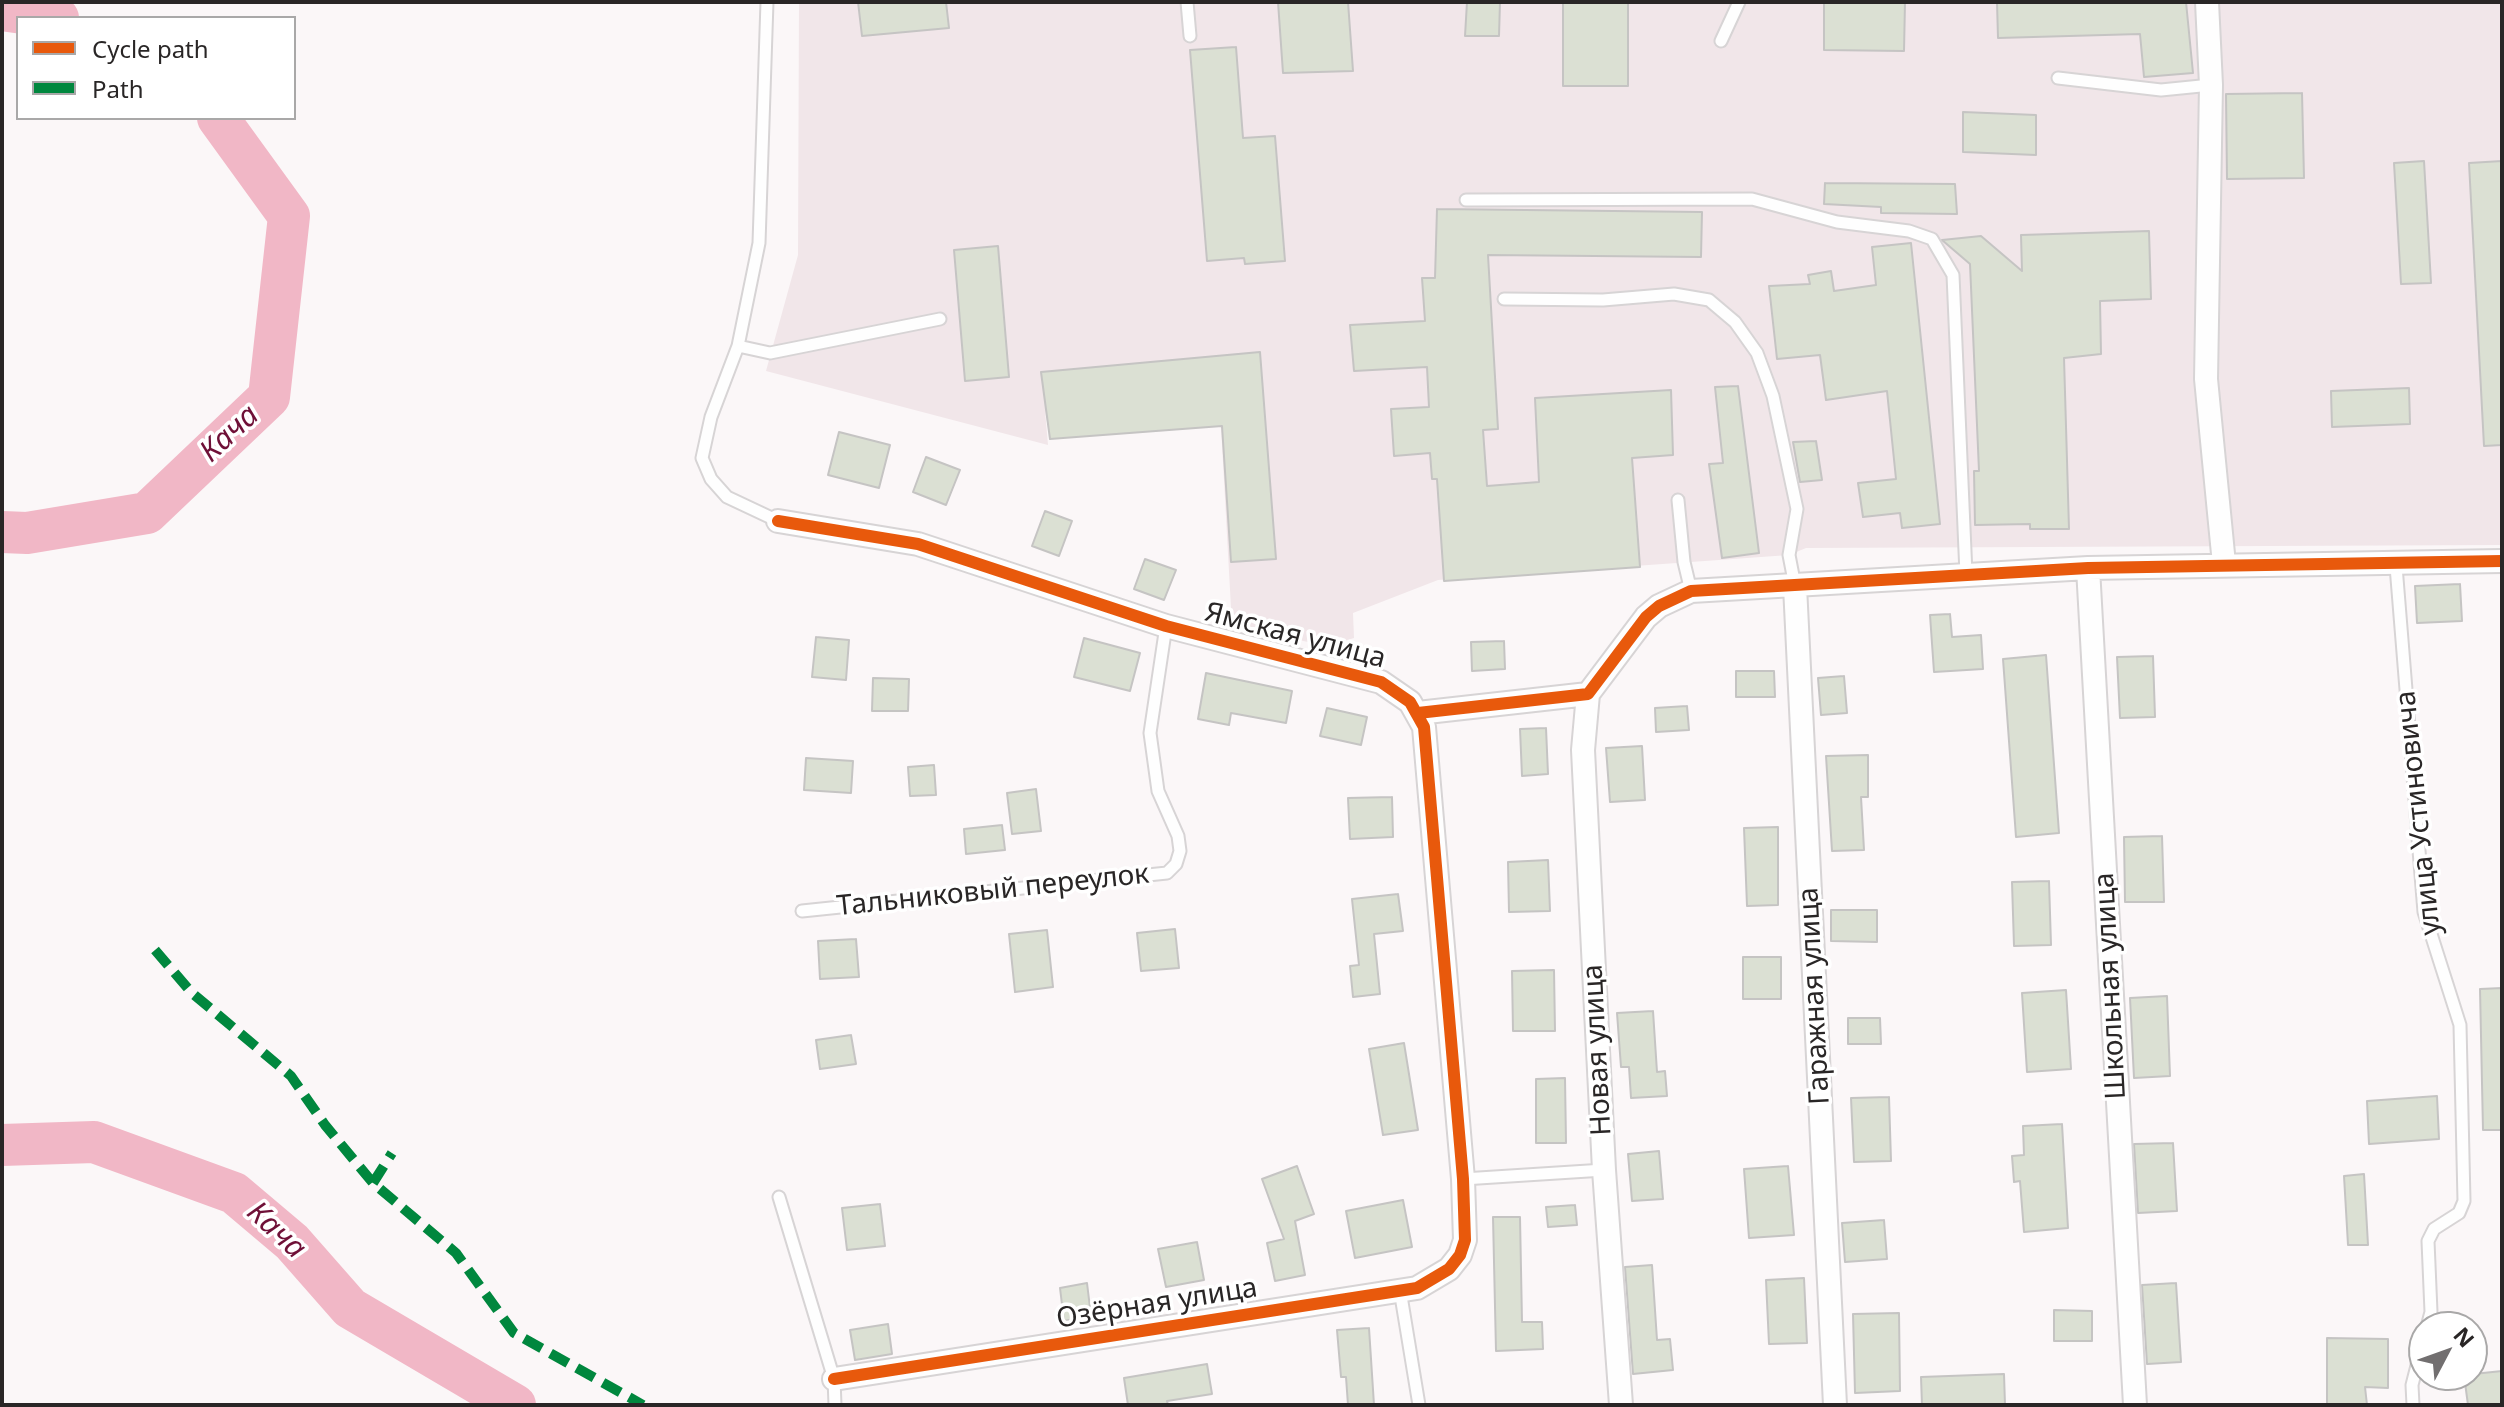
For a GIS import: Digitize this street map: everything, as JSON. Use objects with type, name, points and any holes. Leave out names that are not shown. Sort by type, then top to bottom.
[{"type":"street","points":[[2207,2],[2211,85],[2206,379],[2224,564]]},
{"type":"street","name":"Ямская улица","points":[[778,521],[918,544],[1166,626],[1381,682],[1398,692],[1418,713]]},
{"type":"street","points":[[1463,1179],[1424,727],[1418,713],[1588,694],[1646,617],[1659,606],[1691,591],[2088,568],[2224,564],[2396,566],[2502,561]]},
{"type":"street","name":"Школьная улица","points":[[2088,568],[2135,1405]]},
{"type":"street","name":"Гаражная улица","points":[[1795,586],[1835,1405]]},
{"type":"street","name":"Новая улица","points":[[1588,694],[1583,750],[1604,1170],[1621,1405]]},
{"type":"street","name":"Озёрная улица","points":[[834,1379],[1417,1288],[1449,1269],[1460,1255],[1465,1240],[1463,1179]]},
{"type":"lane","points":[[767,2],[759,243],[738,346],[711,417],[702,458],[711,479],[727,497],[778,521]]},
{"type":"lane","points":[[1187,2],[1190,36]]},
{"type":"lane","points":[[1721,41],[1739,2]]},
{"type":"lane","points":[[2058,78],[2161,90],[2211,85]]},
{"type":"lane","points":[[1466,200],[1752,199],[1837,222],[1909,231],[1932,239],[1953,275],[1966,574]]},
{"type":"lane","points":[[1504,299],[1603,300],[1674,294],[1709,300],[1735,322],[1757,353],[1773,396],[1797,509],[1789,555],[1795,586]]},
{"type":"lane","points":[[738,346],[770,353],[940,319]]},
{"type":"lane","points":[[1678,500],[1684,562],[1691,591]]},
{"type":"lane","name":"улица Устиновича","points":[[2396,566],[2424,912],[2460,1025],[2464,1201],[2459,1213],[2434,1229],[2428,1241],[2431,1311]]},
{"type":"lane","name":"Тальниковый переулок","points":[[802,911],[1167,873],[1176,864],[1180,851],[1178,836],[1158,791],[1150,733],[1166,626]]},
{"type":"lane","points":[[1463,1179],[1604,1170]]},
{"type":"lane","points":[[779,1197],[834,1379],[835,1405]]},
{"type":"lane","points":[[1400,1289],[1419,1405]]},
{"type":"shaded area","points":[[799,2],[2502,2],[2502,545],[1806,548],[1789,555],[1438,580],[1353,613],[1354,638],[1327,646],[1232,626],[1221,426],[1050,439],[1045,410],[1048,445],[766,371],[798,255]]},
{"type":"building","points":[[858,2],[946,2],[949,28],[862,36]]},
{"type":"building","points":[[1278,2],[1348,2],[1353,71],[1283,73]]},
{"type":"building","points":[[1467,2],[1500,2],[1499,36],[1465,36]]},
{"type":"building","points":[[1563,2],[1628,2],[1628,86],[1563,86]]},
{"type":"building","points":[[1824,2],[1905,2],[1904,51],[1824,50]]},
{"type":"building","points":[[1997,2],[2186,2],[2193,73],[2144,77],[2140,34],[1998,38]]},
{"type":"building","points":[[1236,47],[1243,138],[1275,136],[1285,261],[1245,264],[1244,258],[1207,261],[1190,50]]},
{"type":"building","points":[[2302,93],[2304,178],[2227,179],[2226,94]]},
{"type":"building","points":[[1963,112],[2036,115],[2036,155],[1963,152]]},
{"type":"building","points":[[2424,161],[2431,283],[2401,284],[2394,163]]},
{"type":"building","points":[[2502,161],[2502,445],[2484,446],[2469,163]]},
{"type":"building","points":[[1825,183],[1955,184],[1957,214],[1881,213],[1881,207],[1824,204]]},
{"type":"building","points":[[1437,209],[1702,212],[1701,257],[1488,255],[1498,429],[1483,430],[1487,486],[1539,482],[1535,398],[1671,390],[1673,455],[1632,458],[1640,567],[1444,581],[1437,479],[1432,479],[1430,453],[1394,456],[1391,409],[1429,407],[1427,367],[1354,371],[1350,325],[1425,321],[1422,278],[1435,278]]},
{"type":"building","points":[[2149,231],[2151,299],[2100,301],[2101,354],[2064,358],[2069,529],[2030,529],[2030,524],[1975,525],[1974,471],[1979,471],[1970,264],[1942,240],[1981,236],[2022,271],[2021,235]]},
{"type":"building","points":[[1911,243],[1940,524],[1902,528],[1900,513],[1863,517],[1858,483],[1896,479],[1887,391],[1826,400],[1820,355],[1777,359],[1769,286],[1810,284],[1808,275],[1831,271],[1834,291],[1876,285],[1872,247]]},
{"type":"building","points":[[998,246],[1009,377],[965,381],[954,250]]},
{"type":"building","points":[[1260,352],[1276,559],[1231,562],[1222,426],[1050,439],[1041,372]]},
{"type":"building","points":[[1738,386],[1759,553],[1722,558],[1709,464],[1723,463],[1715,387]]},
{"type":"building","points":[[2409,388],[2410,424],[2332,427],[2331,391]]},
{"type":"building","points":[[839,432],[890,445],[879,488],[828,475]]},
{"type":"building","points":[[1816,441],[1822,480],[1800,482],[1793,442]]},
{"type":"building","points":[[926,457],[960,470],[946,505],[913,492]]},
{"type":"building","points":[[1045,511],[1072,521],[1059,556],[1032,546]]},
{"type":"building","points":[[1145,559],[1176,570],[1164,600],[1134,589]]},
{"type":"building","points":[[2460,584],[2462,621],[2417,623],[2415,586]]},
{"type":"building","points":[[1950,614],[1952,637],[1981,635],[1983,669],[1934,672],[1930,615]]},
{"type":"building","points":[[816,637],[849,640],[846,680],[812,677]]},
{"type":"building","points":[[1084,638],[1140,653],[1130,691],[1074,677]]},
{"type":"building","points":[[1504,641],[1505,669],[1472,671],[1471,642]]},
{"type":"building","points":[[2046,655],[2059,833],[2016,837],[2003,659]]},
{"type":"building","points":[[2153,656],[2155,717],[2120,718],[2117,657]]},
{"type":"building","points":[[1736,671],[1774,671],[1775,697],[1736,697]]},
{"type":"building","points":[[1206,673],[1292,691],[1286,723],[1231,713],[1229,725],[1198,719]]},
{"type":"building","points":[[1844,676],[1847,713],[1821,715],[1818,678]]},
{"type":"building","points":[[873,678],[909,679],[908,711],[872,711]]},
{"type":"building","points":[[1687,706],[1689,730],[1656,732],[1655,708]]},
{"type":"building","points":[[1327,708],[1367,717],[1361,745],[1320,736]]},
{"type":"building","points":[[1546,728],[1548,774],[1522,776],[1520,729]]},
{"type":"building","points":[[1642,746],[1645,800],[1610,802],[1606,748]]},
{"type":"building","points":[[1868,755],[1868,797],[1861,797],[1864,850],[1832,851],[1826,756]]},
{"type":"building","points":[[806,758],[853,761],[851,793],[804,790]]},
{"type":"building","points":[[934,765],[936,795],[910,796],[908,767]]},
{"type":"building","points":[[1036,789],[1041,831],[1012,834],[1007,793]]},
{"type":"building","points":[[1392,797],[1393,837],[1350,839],[1348,798]]},
{"type":"building","points":[[1002,825],[1005,850],[966,854],[964,829]]},
{"type":"building","points":[[1778,827],[1778,905],[1747,906],[1744,828]]},
{"type":"building","points":[[2162,836],[2164,902],[2125,902],[2124,837]]},
{"type":"building","points":[[1548,860],[1550,911],[1509,912],[1508,862]]},
{"type":"building","points":[[2049,881],[2051,945],[2014,946],[2012,882]]},
{"type":"building","points":[[1398,894],[1403,931],[1374,934],[1380,994],[1353,997],[1350,966],[1359,965],[1352,899]]},
{"type":"building","points":[[1831,910],[1877,910],[1877,942],[1831,941]]},
{"type":"building","points":[[1175,929],[1179,968],[1141,971],[1137,933]]},
{"type":"building","points":[[1047,930],[1053,987],[1015,992],[1009,934]]},
{"type":"building","points":[[856,939],[859,977],[820,979],[818,941]]},
{"type":"building","points":[[1743,957],[1781,957],[1781,999],[1743,999]]},
{"type":"building","points":[[1554,970],[1555,1031],[1513,1031],[1512,971]]},
{"type":"building","points":[[2502,988],[2502,1130],[2483,1130],[2480,989]]},
{"type":"building","points":[[2066,990],[2071,1069],[2027,1072],[2022,993]]},
{"type":"building","points":[[2167,996],[2170,1076],[2134,1078],[2130,998]]},
{"type":"building","points":[[1653,1011],[1657,1072],[1665,1071],[1667,1096],[1631,1098],[1629,1067],[1621,1067],[1617,1013]]},
{"type":"building","points":[[1848,1018],[1880,1018],[1881,1044],[1848,1044]]},
{"type":"building","points":[[851,1035],[856,1064],[820,1069],[816,1040]]},
{"type":"building","points":[[1404,1043],[1418,1130],[1383,1135],[1369,1049]]},
{"type":"building","points":[[1565,1078],[1566,1143],[1536,1143],[1536,1079]]},
{"type":"building","points":[[2437,1096],[2439,1139],[2369,1144],[2367,1101]]},
{"type":"building","points":[[1889,1097],[1891,1161],[1854,1162],[1851,1098]]},
{"type":"building","points":[[2062,1124],[2068,1228],[2024,1232],[2020,1181],[2014,1182],[2012,1156],[2024,1155],[2023,1126]]},
{"type":"building","points":[[2173,1143],[2177,1211],[2138,1213],[2134,1144]]},
{"type":"building","points":[[1659,1151],[1663,1199],[1632,1201],[1628,1154]]},
{"type":"building","points":[[1297,1166],[1314,1214],[1295,1221],[1305,1275],[1275,1281],[1267,1243],[1284,1239],[1262,1179]]},
{"type":"building","points":[[1788,1166],[1794,1235],[1749,1238],[1744,1169]]},
{"type":"building","points":[[2364,1174],[2368,1245],[2348,1245],[2344,1176]]},
{"type":"building","points":[[1403,1200],[1412,1247],[1355,1258],[1346,1211]]},
{"type":"building","points":[[880,1204],[885,1246],[847,1250],[842,1208]]},
{"type":"building","points":[[1575,1205],[1577,1225],[1548,1227],[1546,1207]]},
{"type":"building","points":[[1493,1217],[1520,1217],[1522,1322],[1542,1322],[1543,1349],[1496,1351]]},
{"type":"building","points":[[1884,1220],[1887,1259],[1845,1262],[1842,1223]]},
{"type":"building","points":[[1197,1242],[1204,1280],[1166,1287],[1158,1249]]},
{"type":"building","points":[[1652,1265],[1657,1340],[1670,1339],[1673,1370],[1633,1374],[1625,1267]]},
{"type":"building","points":[[1804,1278],[1807,1343],[1769,1344],[1766,1280]]},
{"type":"building","points":[[1087,1283],[1091,1316],[1064,1321],[1060,1288]]},
{"type":"building","points":[[2176,1283],[2181,1362],[2147,1364],[2142,1285]]},
{"type":"building","points":[[2054,1310],[2092,1311],[2092,1341],[2054,1341]]},
{"type":"building","points":[[1899,1313],[1900,1391],[1855,1393],[1853,1314]]},
{"type":"building","points":[[888,1324],[892,1354],[855,1360],[850,1330]]},
{"type":"building","points":[[1369,1328],[1374,1405],[1348,1405],[1346,1377],[1341,1377],[1337,1330]]},
{"type":"building","points":[[2327,1338],[2388,1339],[2388,1388],[2365,1387],[2367,1405],[2327,1405]]},
{"type":"building","points":[[1207,1364],[1212,1394],[1167,1401],[1168,1405],[1128,1405],[1124,1378]]},
{"type":"building","points":[[2502,1371],[2502,1405],[2468,1405],[2466,1391],[2488,1391],[2488,1372]]},
{"type":"building","points":[[2004,1374],[2005,1405],[1922,1405],[1921,1377]]},
{"type":"waterway","name":"Кача","points":[[2,10],[44,16]]},
{"type":"waterway","name":"Кача","points":[[2,532],[27,533],[147,513],[269,397],[289,216],[219,120]]},
{"type":"waterway","name":"Кача","points":[[2,1145],[94,1142],[234,1193],[292,1242],[350,1308],[515,1405]]},
{"type":"marked path","points":[[155,950],[192,993],[291,1076],[325,1125],[373,1183],[456,1253],[514,1333],[643,1405]]},
{"type":"marked path","points":[[373,1183],[392,1153]]},
{"type":"cycle path","points":[[778,521],[918,544],[1166,626],[1381,682],[1410,702],[1424,727],[1463,1179],[1465,1240],[1460,1255],[1449,1269],[1417,1288],[834,1379]]},
{"type":"cycle path","points":[[1418,713],[1588,694],[1646,617],[1659,606],[1691,591],[2088,568],[2502,561]]}]
